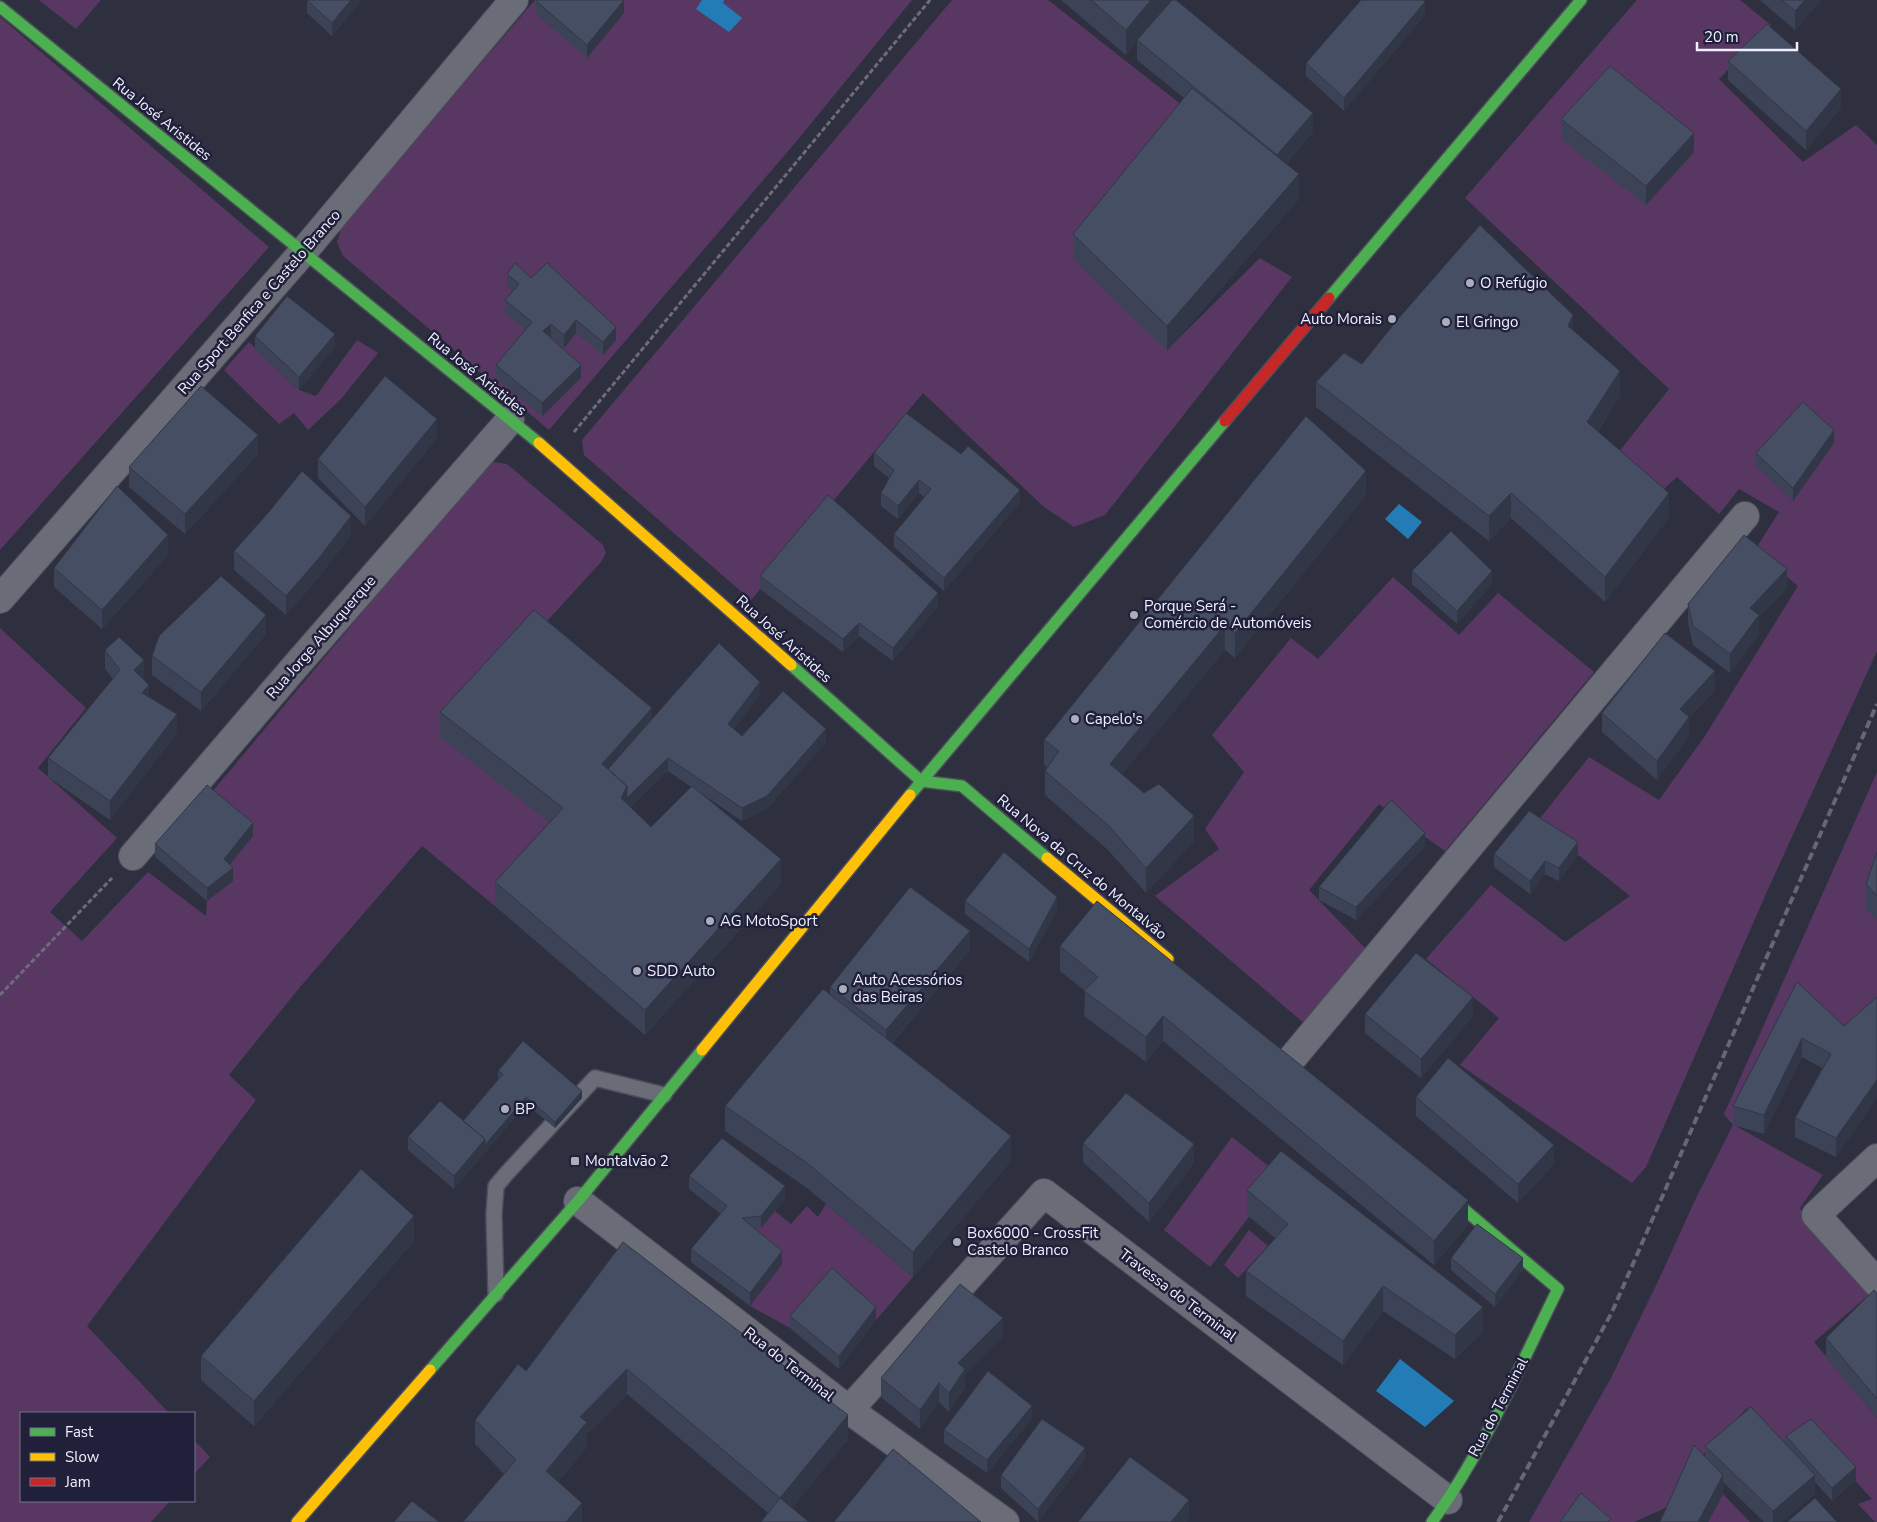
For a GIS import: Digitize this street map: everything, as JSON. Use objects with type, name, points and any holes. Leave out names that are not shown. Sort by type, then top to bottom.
[{"type":"main road","points":[[297,1522],[578,1201],[921,781],[1581,0]]},
{"type":"main road","name":"Rua José Aristides","points":[[0,7],[555,456],[921,781]]},
{"type":"main road","name":"Rua Nova da Cruz do Montalvão","points":[[921,781],[962,786],[1174,965]]},
{"type":"main road","name":"Rua do Terminal","points":[[1431,1182],[1558,1289],[1502,1404],[1448,1500],[1432,1522]]},
{"type":"street","name":"Rua Sport Benfica e Castelo Branco","points":[[0,599],[303,252],[514,0]]},
{"type":"street","name":"Rua Jorge Albuquerque","points":[[133,856],[510,420]]},
{"type":"street","points":[[1288,1061],[1745,516]]},
{"type":"street","points":[[1877,1158],[1816,1215],[1877,1283]]},
{"type":"street","name":"Travessa do Terminal","points":[[849,1410],[1044,1193],[1448,1500]]},
{"type":"street","name":"Rua do Terminal","points":[[578,1201],[849,1410],[1005,1522]]},
{"type":"lane","points":[[496,1295],[494,1214],[496,1186],[595,1078],[664,1095]]},
{"type":"path","points":[[555,456],[930,0]]},
{"type":"path","points":[[0,995],[133,856]]},
{"type":"shaded area","points":[[39,0],[101,0],[76,29]]},
{"type":"shaded area","points":[[535,0],[912,0],[795,143],[549,430],[343,256],[337,242],[342,226]]},
{"type":"shaded area","points":[[952,0],[1048,0],[1192,113],[1073,258],[1167,350],[1260,258],[1292,277],[1105,515],[1074,527],[1044,507],[923,393],[751,600],[584,455],[582,440]]},
{"type":"shaded area","points":[[1637,0],[1740,0],[1771,25],[1719,79],[1803,162],[1856,125],[1877,145],[1877,651],[1769,887],[1646,1167],[1632,1183],[1460,1065],[1499,1018],[1426,959],[1491,885],[1565,942],[1630,896],[1537,822],[1589,757],[1659,800],[1705,736],[1798,586],[1755,550],[1779,512],[1739,489],[1719,514],[1677,477],[1649,502],[1610,463],[1669,389],[1465,198]]},
{"type":"shaded area","points":[[0,17],[269,247],[0,550]]},
{"type":"shaded area","points":[[357,340],[378,353],[341,399],[308,430],[294,413],[279,424],[224,370],[249,342],[299,390],[316,396]]},
{"type":"shaded area","points":[[493,462],[507,464],[603,545],[606,553],[601,562],[441,737],[563,832],[495,906],[422,846],[300,987],[229,1075],[256,1100],[87,1326],[168,1412],[20,1412],[20,1502],[169,1502],[151,1522],[0,1522],[0,628],[86,708],[38,768],[117,838],[50,912],[82,941],[148,872],[206,916],[207,901],[232,881],[207,798],[483,468]]},
{"type":"shaded area","points":[[1393,577],[1459,635],[1498,593],[1594,672],[1445,851],[1379,804],[1309,890],[1366,949],[1305,1024],[1155,896],[1219,849],[1205,829],[1244,772],[1212,735],[1291,638],[1318,659]]},
{"type":"shaded area","points":[[1877,772],[1877,1016],[1844,1045],[1797,1001],[1734,1125],[1823,1175],[1800,1208],[1815,1233],[1870,1294],[1814,1342],[1877,1418],[1877,1522],[1858,1504],[1872,1499],[1811,1433],[1786,1449],[1747,1408],[1694,1464],[1674,1504],[1634,1522],[1529,1522],[1611,1378],[1696,1198],[1733,1125],[1724,1114]]},
{"type":"shaded area","points":[[1232,1137],[1281,1176],[1210,1267],[1164,1230]]},
{"type":"shaded area","points":[[826,1204],[913,1277],[876,1320],[831,1281],[790,1328],[750,1306],[782,1264],[739,1228],[775,1211],[791,1224],[807,1206],[818,1217]]},
{"type":"shaded area","points":[[1249,1230],[1268,1246],[1238,1278],[1224,1265]]},
{"type":"shaded area","points":[[195,1441],[210,1457],[195,1473]]},
{"type":"shaded area","points":[[1723,1494],[1750,1522],[1708,1522]]},
{"type":"water","points":[[702,0],[724,0],[723,3],[742,18],[729,32],[696,9]]},
{"type":"water","points":[[1399,504],[1422,522],[1408,539],[1385,519]]},
{"type":"water","points":[[1400,1359],[1454,1401],[1425,1427],[1376,1391]]},
{"type":"building","points":[[307,0],[351,0],[332,23]]},
{"type":"building","points":[[537,0],[624,0],[587,45]]},
{"type":"building","points":[[1091,0],[1151,0],[1126,30]]},
{"type":"building","points":[[1172,0],[1176,0],[1313,113],[1277,155],[1137,40]]},
{"type":"building","points":[[1361,0],[1423,0],[1425,2],[1344,98],[1306,63]]},
{"type":"building","points":[[1782,0],[1805,0],[1795,11]]},
{"type":"building","points":[[1767,24],[1841,89],[1806,131],[1728,61]]},
{"type":"building","points":[[1610,66],[1694,133],[1646,186],[1561,119]]},
{"type":"building","points":[[1192,88],[1299,174],[1167,326],[1073,234]]},
{"type":"building","points":[[1480,225],[1573,315],[1568,326],[1620,371],[1587,422],[1669,493],[1605,577],[1511,493],[1489,516],[1316,382],[1344,353],[1362,364],[1398,319]]},
{"type":"building","points":[[515,263],[531,278],[547,263],[616,327],[603,342],[576,320],[564,335],[551,324],[543,331],[581,365],[542,403],[496,365],[532,322],[505,300],[519,284],[507,274]]},
{"type":"building","points":[[287,296],[335,334],[299,377],[255,336]]},
{"type":"building","points":[[385,376],[437,419],[365,507],[318,459]]},
{"type":"building","points":[[201,386],[258,435],[185,514],[129,467]]},
{"type":"building","points":[[1803,402],[1834,430],[1793,488],[1756,453]]},
{"type":"building","points":[[906,413],[961,454],[968,446],[1020,490],[944,578],[894,534],[931,489],[919,480],[898,506],[881,493],[894,470],[874,453]]},
{"type":"building","points":[[1306,416],[1366,471],[1235,633],[1225,625],[1110,764],[1144,793],[1159,784],[1194,816],[1146,868],[1108,825],[1045,771],[1059,751],[1044,740]]},
{"type":"building","points":[[302,471],[351,516],[319,558],[286,596],[234,551]]},
{"type":"building","points":[[117,486],[168,535],[102,610],[54,568]]},
{"type":"building","points":[[828,495],[938,593],[893,648],[859,623],[843,639],[760,576]]},
{"type":"building","points":[[1451,531],[1492,571],[1457,611],[1412,571]]},
{"type":"building","points":[[1744,535],[1787,569],[1750,608],[1759,615],[1730,654],[1693,626],[1688,604]]},
{"type":"building","points":[[221,576],[266,615],[201,692],[152,656],[159,636]]},
{"type":"building","points":[[534,610],[652,708],[602,764],[627,786],[621,798],[651,827],[692,786],[781,859],[645,1010],[495,882],[563,808],[440,712]]},
{"type":"building","points":[[1665,633],[1715,671],[1680,709],[1689,717],[1657,761],[1602,713]]},
{"type":"building","points":[[119,637],[144,660],[134,670],[149,685],[142,693],[177,714],[110,801],[48,758],[120,670],[105,650]]},
{"type":"building","points":[[719,643],[760,682],[728,724],[742,736],[783,691],[826,729],[767,796],[742,808],[668,758],[627,798],[627,786],[608,769]]},
{"type":"building","points":[[207,785],[253,823],[224,859],[233,868],[207,888],[155,844]]},
{"type":"building","points":[[1391,800],[1425,833],[1356,907],[1319,887]]},
{"type":"building","points":[[1529,811],[1578,842],[1559,868],[1545,861],[1530,881],[1494,854]]},
{"type":"building","points":[[1004,852],[1057,897],[1029,949],[965,901]]},
{"type":"building","points":[[1877,852],[1877,896],[1866,884]]},
{"type":"building","points":[[910,887],[970,931],[886,1030],[830,987]]},
{"type":"building","points":[[1097,901],[1468,1200],[1434,1241],[1163,1016],[1146,1037],[1084,991],[1098,977],[1060,946]]},
{"type":"building","points":[[1416,953],[1473,997],[1421,1059],[1365,1014]]},
{"type":"building","points":[[1797,982],[1844,1026],[1877,997],[1877,1080],[1836,1138],[1795,1118],[1831,1054],[1802,1038],[1764,1115],[1733,1106]]},
{"type":"building","points":[[823,989],[1011,1136],[913,1252],[807,1163],[725,1106]]},
{"type":"building","points":[[523,1041],[582,1091],[555,1122],[526,1097],[485,1145],[485,1139],[463,1121],[503,1074],[498,1071]]},
{"type":"building","points":[[1448,1058],[1554,1145],[1518,1184],[1416,1097]]},
{"type":"building","points":[[1126,1093],[1194,1144],[1149,1203],[1083,1143]]},
{"type":"building","points":[[440,1101],[485,1139],[454,1176],[408,1137]]},
{"type":"building","points":[[722,1138],[785,1186],[761,1216],[742,1218],[782,1251],[750,1293],[691,1249],[727,1206],[689,1176]]},
{"type":"building","points":[[1281,1151],[1483,1307],[1455,1335],[1383,1286],[1343,1341],[1246,1271],[1288,1224],[1247,1190]]},
{"type":"building","points":[[361,1169],[414,1216],[254,1401],[201,1356]]},
{"type":"building","points":[[1477,1224],[1523,1258],[1495,1294],[1451,1258]]},
{"type":"building","points":[[623,1242],[848,1415],[780,1498],[627,1369],[580,1417],[587,1422],[546,1471],[582,1503],[566,1522],[463,1522],[516,1460],[475,1420],[518,1364],[526,1371]]},
{"type":"building","points":[[832,1268],[876,1307],[839,1356],[790,1316]]},
{"type":"building","points":[[960,1284],[1003,1318],[958,1363],[965,1369],[949,1393],[939,1383],[920,1410],[881,1378]]},
{"type":"building","points":[[1874,1290],[1877,1293],[1877,1399],[1826,1338]]},
{"type":"building","points":[[988,1371],[1032,1406],[987,1460],[944,1430]]},
{"type":"building","points":[[1751,1407],[1815,1475],[1773,1511],[1705,1446]]},
{"type":"building","points":[[1042,1419],[1085,1448],[1038,1509],[1001,1475]]},
{"type":"building","points":[[1811,1419],[1856,1467],[1832,1488],[1786,1436]]},
{"type":"building","points":[[1694,1445],[1723,1475],[1698,1522],[1660,1522]]},
{"type":"building","points":[[893,1449],[981,1522],[834,1522]]},
{"type":"building","points":[[1130,1457],[1189,1500],[1171,1522],[1078,1522]]},
{"type":"building","points":[[1581,1493],[1611,1519],[1608,1522],[1560,1522]]},
{"type":"building","points":[[780,1498],[809,1522],[761,1522]]},
{"type":"building","points":[[1815,1498],[1837,1522],[1787,1522]]},
{"type":"building","points":[[412,1501],[439,1522],[394,1522]]},
{"type":"railway","points":[[1498,1522],[1612,1312],[1877,704]]},
{"type":"traffic: fast","points":[[1329,298],[1581,0]]},
{"type":"traffic: fast","points":[[0,7],[539,443]]},
{"type":"traffic: fast","points":[[910,795],[1225,421]]},
{"type":"traffic: fast","points":[[791,665],[921,781],[962,786],[1047,858]]},
{"type":"traffic: fast","points":[[430,1370],[578,1201],[702,1050]]},
{"type":"traffic: fast","points":[[1432,1522],[1468,1467],[1484,1438],[1558,1289],[1439,1188]]},
{"type":"traffic: slow","points":[[539,443],[791,665]]},
{"type":"traffic: slow","points":[[702,1050],[910,795]]},
{"type":"traffic: slow","points":[[1047,858],[1168,959]]},
{"type":"traffic: slow","points":[[297,1522],[430,1370]]},
{"type":"traffic: jam","points":[[1225,421],[1329,298]]},
{"type":"place","name":"O Refúgio","points":[[1470,283]]},
{"type":"place","name":"Auto Morais","points":[[1392,319]]},
{"type":"place","name":"El Gringo","points":[[1446,322]]},
{"type":"place","name":"Porque Será - Comércio de Automóveis","points":[[1134,615]]},
{"type":"place","name":"Capelo's","points":[[1075,719]]},
{"type":"place","name":"AG MotoSport","points":[[710,921]]},
{"type":"place","name":"SDD Auto","points":[[637,971]]},
{"type":"place","name":"Auto Acessórios das Beiras","points":[[843,989]]},
{"type":"place","name":"BP","points":[[505,1109]]},
{"type":"place","name":"Montalvão 2","points":[[575,1161]]},
{"type":"place","name":"Box6000 - CrossFit Castelo Branco","points":[[957,1242]]}]
